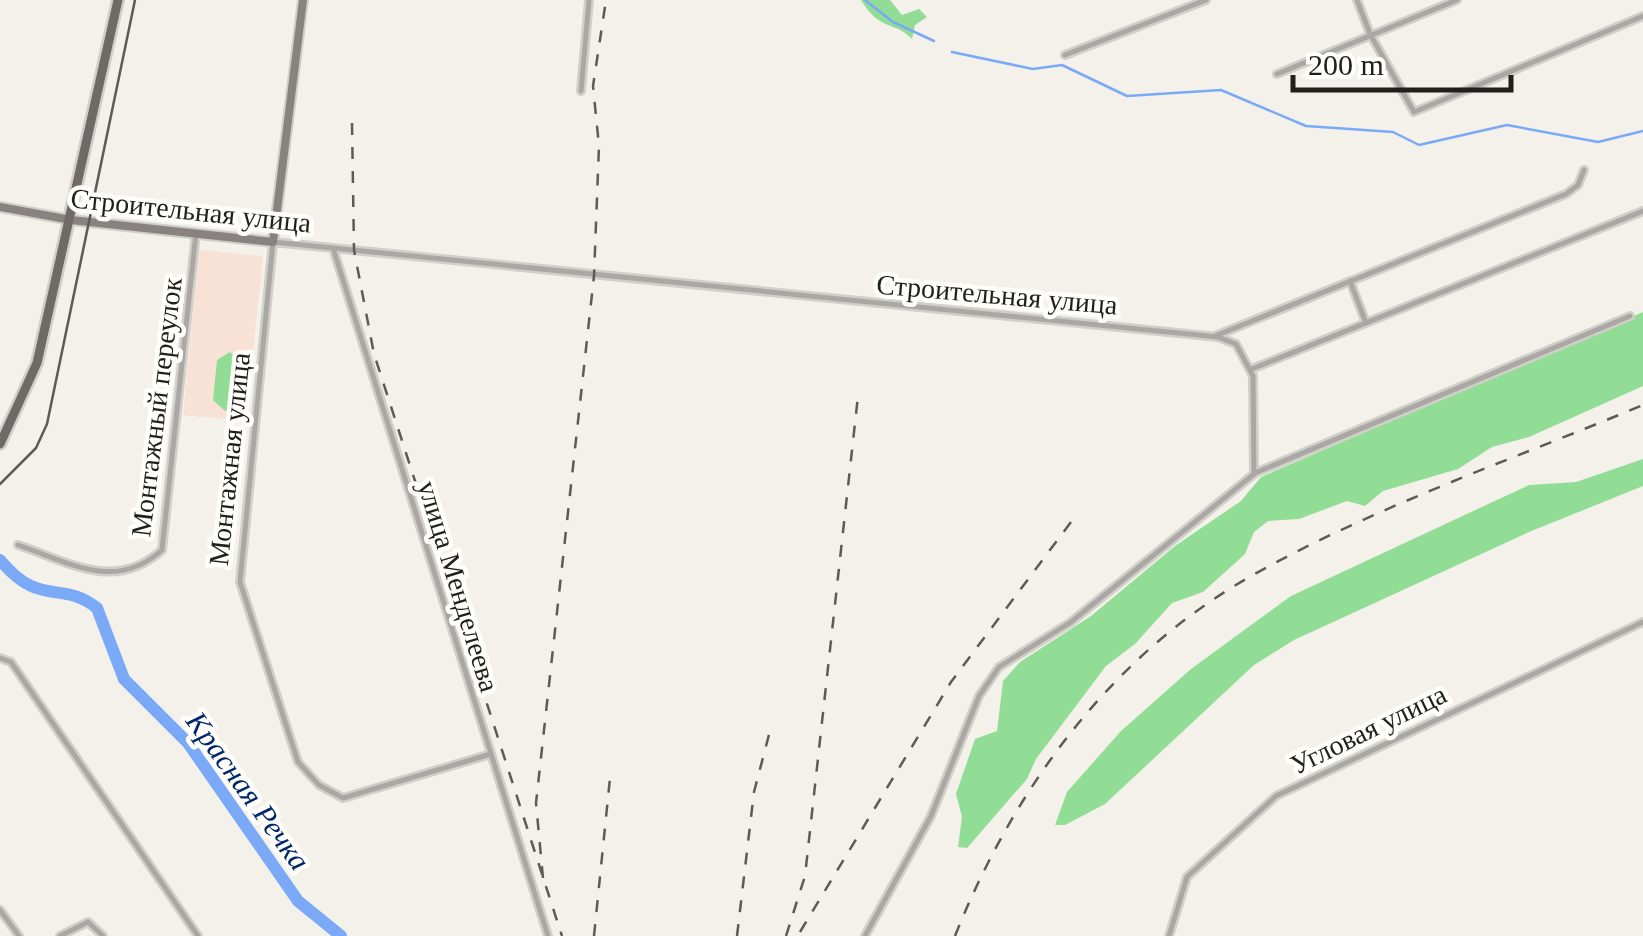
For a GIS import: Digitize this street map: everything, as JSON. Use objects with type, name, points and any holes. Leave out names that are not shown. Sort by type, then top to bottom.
[{"type":"main road","points":[[0,444],[37,363],[72,220],[118,0]]},
{"type":"street","name":"Монтажная улица","points":[[304,0],[273,242],[240,582],[298,762],[319,786],[343,798],[491,754]]},
{"type":"street","points":[[581,91],[589,0]]},
{"type":"street","points":[[1066,55],[1206,0]]},
{"type":"street","points":[[1357,0],[1370,34],[1414,112],[1643,16]]},
{"type":"street","points":[[1277,74],[1457,0]]},
{"type":"street","points":[[1212,337],[1566,194],[1578,185],[1584,170]]},
{"type":"street","name":"Строительная улица","points":[[0,207],[72,220],[196,234],[1212,337]]},
{"type":"street","points":[[1252,369],[1643,212]]},
{"type":"street","name":"Монтажный переулок","points":[[18,545],[106,574],[141,569],[162,550],[196,234]]},
{"type":"street","name":"улица Менделеева","points":[[333,248],[548,936]]},
{"type":"street","points":[[1350,281],[1366,323]]},
{"type":"street","points":[[865,936],[931,816],[979,696],[999,667],[1070,622],[1254,474],[1630,316]]},
{"type":"street","points":[[1212,337],[1236,344],[1252,369],[1254,474]]},
{"type":"street","name":"Угловая улица","points":[[1169,936],[1187,877],[1276,796],[1643,622]]},
{"type":"street","points":[[0,658],[11,662],[198,936]]},
{"type":"street","points":[[0,910],[20,936]]},
{"type":"street","points":[[60,936],[88,922],[103,936]]},
{"type":"shaded area","points":[[199,250],[263,256],[246,421],[183,415]]},
{"type":"green space","points":[[861,0],[890,0],[902,15],[919,9],[927,17],[915,25],[912,39],[874,17]]},
{"type":"green space","points":[[1643,312],[1643,386],[1529,437],[1492,447],[1458,469],[1383,491],[1365,506],[1347,501],[1299,519],[1268,521],[1254,532],[1245,554],[1203,592],[1172,603],[1135,644],[1106,666],[1036,759],[1027,779],[967,848],[958,847],[962,817],[956,794],[975,739],[997,731],[1003,681],[1020,662],[1091,616],[1175,546],[1241,501],[1261,477]]},
{"type":"green space","points":[[230,352],[241,362],[234,409],[225,411],[213,400],[217,360]]},
{"type":"green space","points":[[1643,459],[1643,486],[1529,532],[1294,640],[1254,665],[1105,804],[1065,825],[1055,825],[1067,792],[1121,731],[1191,669],[1291,596],[1529,485],[1576,482]]},
{"type":"waterway","points":[[865,0],[893,22],[934,41]]},
{"type":"waterway","points":[[952,52],[1033,69],[1062,65],[1127,96],[1221,90],[1306,126],[1393,132],[1419,145],[1507,125],[1598,142],[1643,131]]},
{"type":"waterway","name":"Красная Речка","points":[[0,560],[27,584],[72,595],[97,608],[124,679],[188,743],[298,901],[341,936]]},
{"type":"tram line","points":[[0,484],[36,448],[47,424],[135,0]]},
{"type":"railway","points":[[543,878],[536,803],[594,276],[599,146],[593,86],[606,0]]},
{"type":"railway","points":[[352,123],[354,250],[374,354],[562,936]]},
{"type":"railway","points":[[786,936],[805,876],[858,396]]},
{"type":"railway","points":[[955,936],[1007,828],[1073,730],[1112,685],[1202,607],[1253,575],[1348,527],[1643,405]]},
{"type":"railway","points":[[800,932],[951,682],[1071,522]]},
{"type":"railway","points":[[737,936],[754,792],[771,727]]},
{"type":"railway","points":[[594,936],[610,778]]}]
